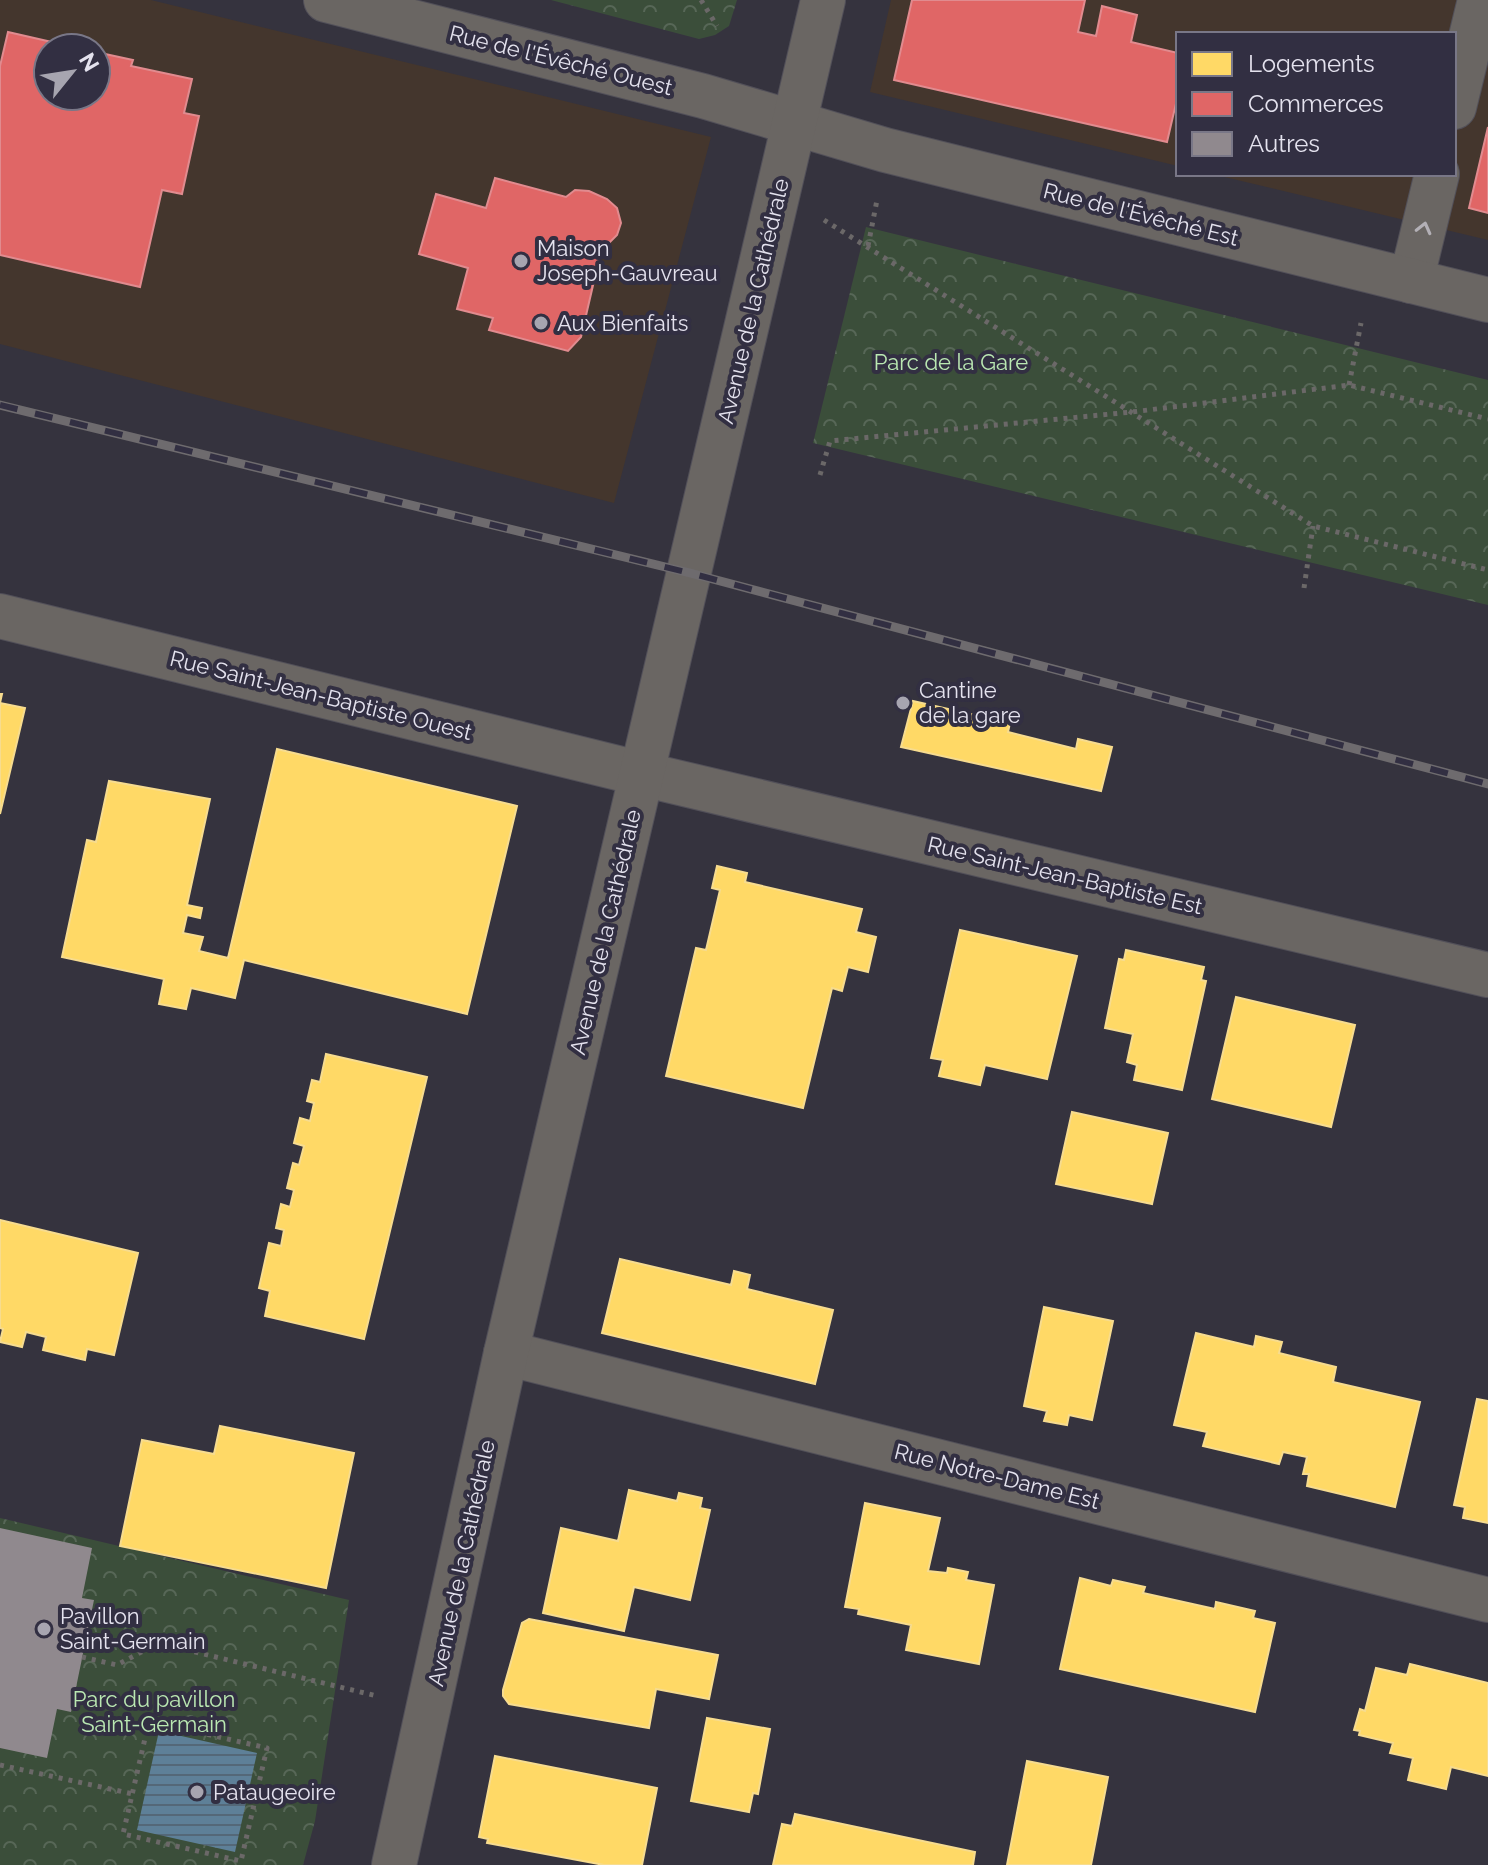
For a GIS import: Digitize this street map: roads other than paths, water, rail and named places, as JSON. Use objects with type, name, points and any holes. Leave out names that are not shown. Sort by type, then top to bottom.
[{"type":"street","name":"Rue de l'Évêché Ouest","points":[[326,0],[688,92],[795,123]]},
{"type":"street","name":"Avenue de la Cathédrale","points":[[394,1865],[506,1353],[823,0]]},
{"type":"street","points":[[1456,99],[1480,0]]},
{"type":"street","name":"Rue de l'Évêché Est","points":[[795,123],[885,150],[1488,300]]},
{"type":"street","points":[[1391,276],[1436,176]]},
{"type":"street","name":"Rue Saint-Jean-Baptiste Ouest","points":[[0,616],[642,774]]},
{"type":"street","name":"Rue Saint-Jean-Baptiste Est","points":[[642,774],[1488,975]]},
{"type":"street","name":"Rue Notre-Dame Est","points":[[506,1353],[1488,1600]]},
{"type":"water","name":"Pataugeoire","points":[[159,1731],[257,1753],[235,1852],[137,1830]]},
{"type":"railway","points":[[0,405],[690,573],[1488,784]]},
{"type":"place","name":"Maison Joseph-Gauvreau","points":[[521,261]]},
{"type":"place","name":"Aux Bienfaits","points":[[541,323]]},
{"type":"place","name":"Cantine de la gare","points":[[903,703]]},
{"type":"place","name":"Pavillon Saint-Germain","points":[[44,1629]]},
{"type":"place","name":"Pataugeoire","points":[[197,1792]]},
{"type":"park label","name":"Parc de la Gare","points":[[951,362]]},
{"type":"park label","name":"Parc du pavillon Saint-Germain","points":[[154,1712]]}]
